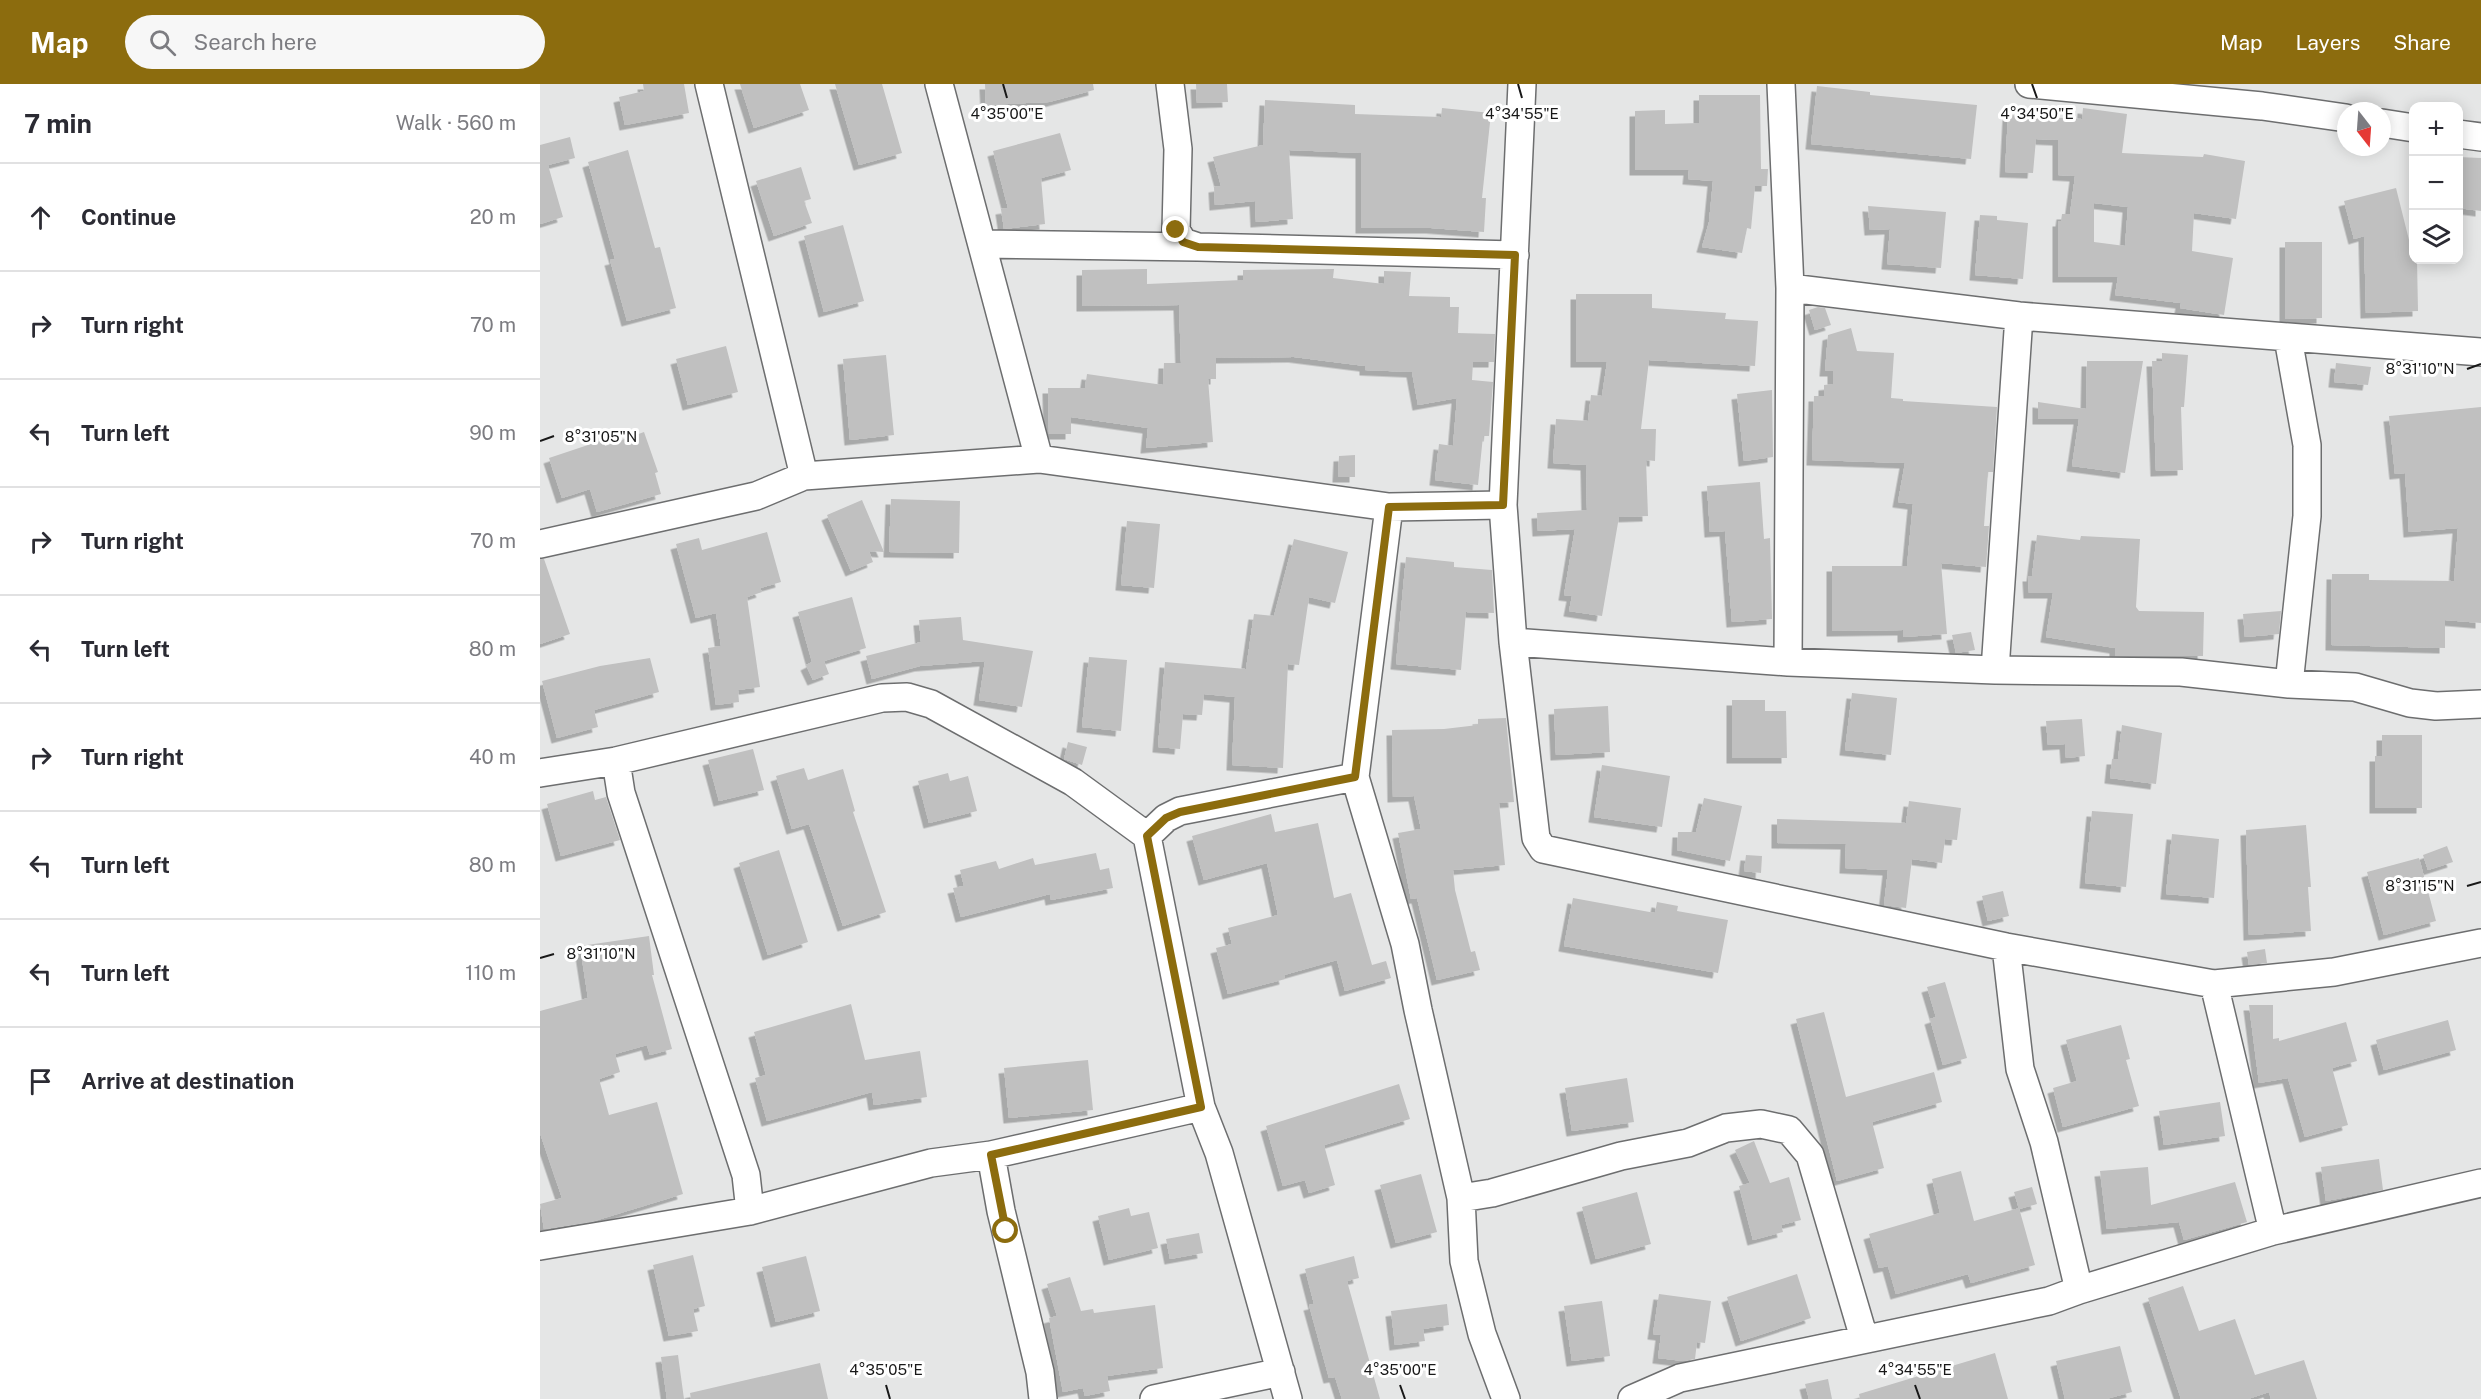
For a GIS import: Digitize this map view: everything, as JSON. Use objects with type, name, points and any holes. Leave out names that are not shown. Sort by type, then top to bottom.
[{"type":"street","points":[[709,84],[804,476]]},
{"type":"street","points":[[939,84],[1040,459]]},
{"type":"street","points":[[1170,84],[1178,149],[1176,230],[1183,242],[1198,247]]},
{"type":"street","points":[[1522,84],[1503,505],[1513,642],[1536,838],[1543,849],[2006,947],[2214,984],[2334,972],[2481,943]]},
{"type":"street","points":[[1781,84],[1790,288],[1788,662]]},
{"type":"street","points":[[2029,84],[2260,95],[2337,116]]},
{"type":"street","points":[[2391,124],[2409,127]]},
{"type":"street","points":[[2463,135],[2481,138]]},
{"type":"street","points":[[982,244],[1515,255]]},
{"type":"street","points":[[1790,288],[2019,316],[2481,352]]},
{"type":"street","points":[[1995,670],[2019,316]]},
{"type":"street","points":[[2288,338],[2307,445],[2307,527],[2289,684]]},
{"type":"street","points":[[540,544],[756,496],[804,476],[1040,459],[1389,507],[1503,505]]},
{"type":"street","points":[[1389,507],[1355,777],[1406,944],[1418,1010],[1461,1198],[1464,1261],[1482,1334],[1506,1399]]},
{"type":"street","points":[[1513,642],[1788,662],[1995,670],[2181,672],[2289,684],[2355,687],[2410,703],[2436,706],[2481,704]]},
{"type":"street","points":[[540,773],[616,761],[882,698],[907,696],[931,704],[1073,782],[1147,836],[1201,1107],[1219,1153],[1288,1399]]},
{"type":"street","points":[[616,761],[621,793],[746,1175],[750,1211]]},
{"type":"street","points":[[1147,836],[1166,818],[1180,812],[1355,777]]},
{"type":"street","points":[[2006,947],[2020,1069],[2044,1142],[2079,1290]]},
{"type":"street","points":[[2214,984],[2273,1231]]},
{"type":"street","points":[[540,1246],[750,1211],[931,1163],[991,1155],[1201,1107]]},
{"type":"street","points":[[1461,1198],[1492,1193],[1621,1156],[1688,1143],[1726,1128],[1761,1124],[1789,1130],[1810,1155],[1864,1338]]},
{"type":"street","points":[[991,1155],[1001,1211],[1040,1372],[1043,1399]]},
{"type":"street","points":[[1632,1399],[1680,1378],[2049,1300],[2273,1231],[2481,1183]]},
{"type":"street","points":[[1154,1399],[1281,1372]]},
{"type":"building","points":[[643,84],[684,84],[689,113],[625,125],[619,97],[644,91]]},
{"type":"building","points":[[740,84],[800,84],[809,110],[754,128]]},
{"type":"building","points":[[835,84],[882,84],[902,153],[859,165]]},
{"type":"building","points":[[985,84],[1093,84],[1094,90],[1049,102],[986,105]]},
{"type":"building","points":[[1196,84],[1227,84],[1228,102],[1197,103]]},
{"type":"building","points":[[1817,86],[1870,92],[1870,95],[1977,105],[1971,159],[1811,144]]},
{"type":"building","points":[[1699,95],[1760,95],[1761,169],[1768,169],[1767,186],[1755,186],[1751,229],[1747,228],[1742,253],[1702,247],[1709,222],[1713,181],[1688,179],[1689,170],[1635,170],[1635,111],[1665,110],[1665,124],[1699,123]]},
{"type":"building","points":[[1265,100],[1355,105],[1355,114],[1441,117],[1442,108],[1491,113],[1482,198],[1486,198],[1484,232],[1431,228],[1361,228],[1361,153],[1289,150],[1293,219],[1256,222],[1255,201],[1215,205],[1214,187],[1221,186],[1213,157],[1263,145]]},
{"type":"building","points":[[2083,108],[2127,114],[2122,153],[2203,157],[2204,154],[2245,161],[2236,219],[2194,213],[2192,251],[2233,258],[2224,315],[2180,308],[2181,303],[2115,295],[2118,277],[2058,277],[2058,221],[2061,221],[2062,214],[2070,214],[2075,176],[2058,175],[2058,140],[2036,139],[2033,173],[2005,172],[2008,115],[2082,119]],"holes":[[[2094,203],[2128,207],[2125,246],[2094,242]]]},
{"type":"building","points":[[1060,133],[1071,170],[1041,178],[1045,224],[1004,229],[1001,209],[1008,208],[993,151]]},
{"type":"building","points":[[570,137],[575,158],[548,165],[563,217],[540,224],[540,145]]},
{"type":"building","points":[[628,150],[655,248],[660,247],[676,308],[627,321],[610,260],[615,259],[588,162]]},
{"type":"building","points":[[2463,157],[2481,158],[2481,211],[2463,209]]},
{"type":"building","points":[[801,167],[811,199],[804,201],[812,223],[774,236],[756,181]]},
{"type":"building","points":[[2396,188],[2409,240],[2409,264],[2417,264],[2418,311],[2366,313],[2364,236],[2354,239],[2344,201]]},
{"type":"building","points":[[1868,206],[1946,212],[1941,268],[1887,264],[1890,229],[1870,230]]},
{"type":"building","points":[[1980,215],[1997,216],[1997,220],[2028,223],[2023,279],[1975,275]]},
{"type":"building","points":[[843,225],[864,301],[824,312],[804,236]]},
{"type":"building","points":[[2285,242],[2322,242],[2322,318],[2285,319]]},
{"type":"building","points":[[1147,269],[1147,284],[1243,280],[1243,270],[1334,269],[1333,278],[1384,284],[1384,271],[1411,272],[1409,296],[1450,297],[1450,307],[1459,307],[1458,333],[1495,334],[1494,362],[1473,362],[1472,380],[1493,382],[1489,436],[1483,436],[1478,485],[1435,480],[1439,444],[1453,446],[1457,398],[1418,405],[1412,372],[1365,370],[1365,366],[1294,357],[1216,358],[1216,379],[1208,379],[1213,442],[1146,448],[1148,428],[1071,417],[1071,434],[1049,434],[1048,388],[1085,388],[1087,374],[1163,385],[1164,363],[1181,363],[1179,305],[1082,306],[1082,270]]},
{"type":"building","points":[[1576,294],[1652,294],[1652,308],[1726,313],[1725,319],[1758,321],[1755,366],[1649,360],[1641,429],[1656,429],[1655,461],[1646,460],[1648,516],[1619,517],[1602,616],[1569,611],[1572,596],[1564,595],[1575,529],[1538,531],[1537,513],[1587,510],[1586,465],[1553,463],[1556,419],[1588,421],[1591,395],[1602,396],[1607,362],[1576,362]]},
{"type":"building","points":[[1818,307],[1825,308],[1831,325],[1815,330],[1809,310]]},
{"type":"building","points":[[1851,328],[1857,351],[1894,353],[1891,398],[1903,399],[1903,401],[1997,407],[1993,472],[1988,472],[1984,526],[1989,526],[1986,567],[1941,563],[1947,634],[1903,637],[1903,630],[1832,631],[1832,566],[1907,566],[1913,504],[1898,502],[1905,463],[1812,460],[1814,396],[1824,396],[1824,385],[1833,384],[1833,371],[1825,371],[1828,335]]},
{"type":"building","points":[[726,346],[738,392],[688,405],[676,359]]},
{"type":"building","points":[[2162,353],[2188,355],[2184,407],[2181,407],[2183,470],[2156,471],[2152,361],[2162,361]]},
{"type":"building","points":[[886,355],[894,435],[850,440],[843,359]]},
{"type":"building","points":[[2087,361],[2143,361],[2125,473],[2072,466],[2079,419],[2038,419],[2038,402],[2086,409]]},
{"type":"building","points":[[2336,363],[2371,367],[2368,385],[2334,382]]},
{"type":"building","points":[[1772,390],[1773,457],[1744,461],[1737,394]]},
{"type":"building","points":[[2481,407],[2481,623],[2445,620],[2445,648],[2331,645],[2332,574],[2369,574],[2369,580],[2454,581],[2458,528],[2409,532],[2405,473],[2395,474],[2389,416]]},
{"type":"building","points":[[644,432],[658,472],[655,473],[661,494],[597,512],[590,489],[562,498],[549,458],[603,440],[605,446]]},
{"type":"building","points":[[1355,455],[1355,477],[1338,477],[1339,456]]},
{"type":"building","points":[[1760,482],[1764,539],[1770,538],[1772,619],[1732,622],[1725,531],[1710,532],[1707,486]]},
{"type":"building","points":[[891,499],[960,501],[959,553],[889,552]]},
{"type":"building","points":[[862,500],[884,552],[869,551],[873,562],[851,571],[827,515]]},
{"type":"building","points":[[1127,521],[1160,524],[1154,588],[1121,585]]},
{"type":"building","points":[[767,532],[781,582],[760,588],[762,592],[747,597],[760,687],[738,690],[739,702],[716,705],[708,648],[721,646],[716,613],[696,618],[676,544],[699,538],[702,550]]},
{"type":"building","points":[[2037,535],[2080,540],[2081,536],[2140,539],[2136,607],[2139,611],[2204,612],[2203,656],[2115,656],[2115,648],[2046,637],[2053,593],[2029,593],[2028,576],[2032,576]]},
{"type":"building","points":[[1294,539],[1348,552],[1335,603],[1309,597],[1299,665],[1288,664],[1283,768],[1232,765],[1235,697],[1204,694],[1202,715],[1183,714],[1180,749],[1158,747],[1165,662],[1246,669],[1254,614],[1274,616]]},
{"type":"building","points":[[1406,557],[1454,562],[1454,567],[1492,570],[1494,613],[1466,612],[1461,670],[1396,664]]},
{"type":"building","points":[[540,559],[544,559],[570,634],[540,644]]},
{"type":"building","points":[[852,597],[866,648],[824,661],[829,674],[813,680],[806,665],[812,662],[798,612]]},
{"type":"building","points":[[2281,611],[2279,634],[2245,637],[2243,614]]},
{"type":"building","points":[[961,617],[963,640],[1033,651],[1022,707],[979,700],[985,661],[920,666],[872,679],[866,656],[921,642],[919,620]]},
{"type":"building","points":[[1971,632],[1975,650],[1956,653],[1952,635]]},
{"type":"building","points":[[1089,657],[1127,660],[1121,731],[1082,727]]},
{"type":"building","points":[[650,658],[659,692],[594,710],[598,727],[557,738],[542,681],[600,666]]},
{"type":"building","points":[[1852,693],[1897,698],[1891,755],[1845,750]]},
{"type":"building","points":[[1732,700],[1765,700],[1765,711],[1786,711],[1787,758],[1732,758]]},
{"type":"building","points":[[1608,706],[1610,752],[1556,755],[1554,709]]},
{"type":"building","points":[[1506,718],[1514,802],[1499,803],[1505,865],[1453,870],[1455,890],[1471,952],[1475,951],[1480,970],[1437,980],[1417,898],[1411,899],[1398,833],[1421,829],[1414,796],[1393,797],[1392,730],[1444,729],[1478,725],[1478,719]]},
{"type":"building","points":[[2082,719],[2085,756],[2066,758],[2065,744],[2048,745],[2046,721]]},
{"type":"building","points":[[2122,725],[2162,733],[2156,784],[2110,778],[2112,759],[2118,759]]},
{"type":"building","points":[[2382,735],[2422,735],[2422,808],[2375,808],[2375,756],[2382,756]]},
{"type":"building","points":[[1068,742],[1087,747],[1082,765],[1064,759]]},
{"type":"building","points":[[753,749],[764,790],[719,801],[708,760]]},
{"type":"building","points":[[1602,765],[1670,776],[1662,827],[1594,817]]},
{"type":"building","points":[[804,768],[808,780],[843,769],[855,811],[853,812],[886,912],[843,926],[809,824],[792,829],[776,776]]},
{"type":"building","points":[[948,773],[950,781],[968,776],[977,811],[929,823],[918,781]]},
{"type":"building","points":[[593,791],[595,800],[606,797],[620,840],[561,856],[547,804]]},
{"type":"building","points":[[1704,798],[1742,806],[1730,861],[1677,850],[1678,832],[1696,832]]},
{"type":"building","points":[[1909,801],[1961,808],[1957,840],[1945,839],[1942,863],[1912,859],[1906,908],[1884,905],[1888,870],[1845,868],[1846,844],[1777,843],[1777,819],[1906,823]]},
{"type":"building","points":[[2092,811],[2133,814],[2126,887],[2085,883]]},
{"type":"building","points":[[1271,814],[1275,832],[1318,823],[1334,898],[1351,893],[1372,965],[1386,961],[1391,978],[1345,991],[1337,960],[1284,975],[1285,979],[1228,994],[1216,948],[1232,944],[1228,928],[1278,915],[1267,863],[1204,880],[1192,836]]},
{"type":"building","points":[[2306,825],[2311,887],[2308,887],[2311,931],[2249,935],[2246,830]]},
{"type":"building","points":[[2172,834],[2219,839],[2214,898],[2166,894]]},
{"type":"building","points":[[2447,846],[2453,862],[2428,870],[2423,855]]},
{"type":"building","points":[[779,850],[808,942],[768,955],[739,863]]},
{"type":"building","points":[[1096,853],[1100,870],[1109,868],[1113,888],[1051,900],[1050,894],[961,917],[953,888],[964,886],[960,870],[996,861],[999,869],[1033,858],[1035,865]]},
{"type":"building","points":[[1746,855],[1762,856],[1761,873],[1744,871]]},
{"type":"building","points":[[2419,858],[2436,921],[2384,935],[2367,872]]},
{"type":"building","points":[[2003,891],[2009,916],[1988,921],[1982,896]]},
{"type":"building","points":[[1573,898],[1655,913],[1657,902],[1678,906],[1677,911],[1728,920],[1718,973],[1564,946]]},
{"type":"building","points":[[649,936],[654,975],[652,975],[672,1049],[650,1055],[647,1045],[615,1054],[620,1072],[599,1079],[609,1115],[657,1102],[683,1194],[591,1222],[544,1229],[540,1204],[562,1198],[540,1133],[540,1011],[588,998],[580,946]]},
{"type":"building","points":[[2265,949],[2267,963],[2249,965],[2247,952]]},
{"type":"building","points":[[1945,982],[1967,1058],[1943,1065],[1930,1019],[1936,1017],[1927,987]]},
{"type":"building","points":[[851,1004],[865,1060],[920,1051],[927,1097],[874,1105],[872,1092],[767,1121],[755,1078],[766,1075],[754,1032]]},
{"type":"building","points":[[2249,1005],[2273,1005],[2273,1039],[2279,1038],[2279,1041],[2346,1022],[2357,1061],[2332,1068],[2348,1125],[2305,1137],[2288,1078],[2259,1083]]},
{"type":"building","points":[[1824,1012],[1846,1097],[1934,1072],[1942,1102],[1872,1122],[1884,1168],[1837,1181],[1796,1019]]},
{"type":"building","points":[[2448,1020],[2456,1050],[2384,1070],[2376,1040]]},
{"type":"building","points":[[2121,1025],[2130,1059],[2126,1060],[2139,1106],[2063,1127],[2053,1088],[2077,1081],[2066,1040]]},
{"type":"building","points":[[1088,1060],[1093,1110],[1009,1118],[1004,1068]]},
{"type":"building","points":[[1627,1078],[1634,1122],[1572,1131],[1565,1088]]},
{"type":"building","points":[[1399,1084],[1410,1119],[1324,1145],[1335,1185],[1309,1193],[1305,1180],[1283,1186],[1266,1126]]},
{"type":"building","points":[[2220,1102],[2225,1136],[2164,1145],[2159,1111]]},
{"type":"building","points":[[1754,1141],[1770,1183],[1789,1177],[1801,1220],[1781,1225],[1783,1232],[1753,1240],[1739,1186],[1750,1183],[1735,1150]]},
{"type":"building","points":[[2379,1159],[2383,1190],[2326,1201],[2321,1167]]},
{"type":"building","points":[[2148,1167],[2151,1205],[2235,1182],[2247,1222],[2184,1240],[2179,1222],[2107,1229],[2100,1171]]},
{"type":"building","points":[[1961,1171],[1974,1221],[2019,1208],[2035,1265],[1971,1283],[1968,1274],[1896,1294],[1888,1266],[1879,1268],[1869,1234],[1940,1213],[1932,1179]]},
{"type":"building","points":[[1421,1174],[1437,1232],[1396,1243],[1380,1185]]},
{"type":"building","points":[[2032,1187],[2037,1204],[2019,1209],[2014,1192]]},
{"type":"building","points":[[1637,1192],[1651,1244],[1596,1259],[1582,1207]]},
{"type":"building","points":[[1129,1208],[1131,1216],[1149,1212],[1158,1248],[1109,1260],[1098,1216]]},
{"type":"building","points":[[1199,1233],[1203,1253],[1170,1259],[1166,1239]]},
{"type":"building","points":[[693,1255],[705,1306],[693,1309],[698,1331],[669,1336],[653,1265]]},
{"type":"building","points":[[806,1256],[820,1311],[776,1322],[762,1267]]},
{"type":"building","points":[[1354,1256],[1359,1278],[1347,1281],[1380,1399],[1342,1399],[1335,1377],[1329,1378],[1309,1305],[1314,1304],[1305,1269]]},
{"type":"building","points":[[1797,1274],[1811,1318],[1741,1341],[1727,1297]]},
{"type":"building","points":[[1070,1277],[1081,1311],[1093,1309],[1094,1313],[1155,1305],[1163,1368],[1107,1376],[1110,1391],[1085,1396],[1083,1388],[1063,1392],[1049,1318],[1057,1316],[1047,1284]]},
{"type":"building","points":[[2183,1286],[2199,1331],[2235,1319],[2255,1375],[2304,1360],[2317,1399],[2271,1399],[2269,1392],[2248,1399],[2181,1399],[2148,1298]]},
{"type":"building","points":[[1659,1294],[1711,1301],[1705,1343],[1697,1342],[1695,1359],[1683,1361],[1658,1358],[1661,1335],[1653,1334]]},
{"type":"building","points":[[1602,1301],[1610,1356],[1572,1361],[1564,1306]]},
{"type":"building","points":[[1447,1304],[1449,1325],[1423,1329],[1425,1341],[1395,1345],[1391,1311]]},
{"type":"building","points":[[2120,1346],[2132,1392],[2106,1399],[2065,1399],[2056,1361]]},
{"type":"building","points":[[1995,1353],[2008,1399],[1860,1399],[1859,1394]]},
{"type":"building","points":[[678,1355],[684,1399],[667,1399],[661,1357]]},
{"type":"building","points":[[820,1363],[828,1399],[691,1399],[690,1393]]},
{"type":"building","points":[[1828,1379],[1832,1399],[1809,1399],[1805,1384]]},
{"type":"route","points":[[1006,1231],[991,1155],[1201,1107],[1147,836],[1166,818],[1180,812],[1355,777],[1389,507],[1503,505],[1515,255],[1198,247],[1183,242],[1176,230]]}]
